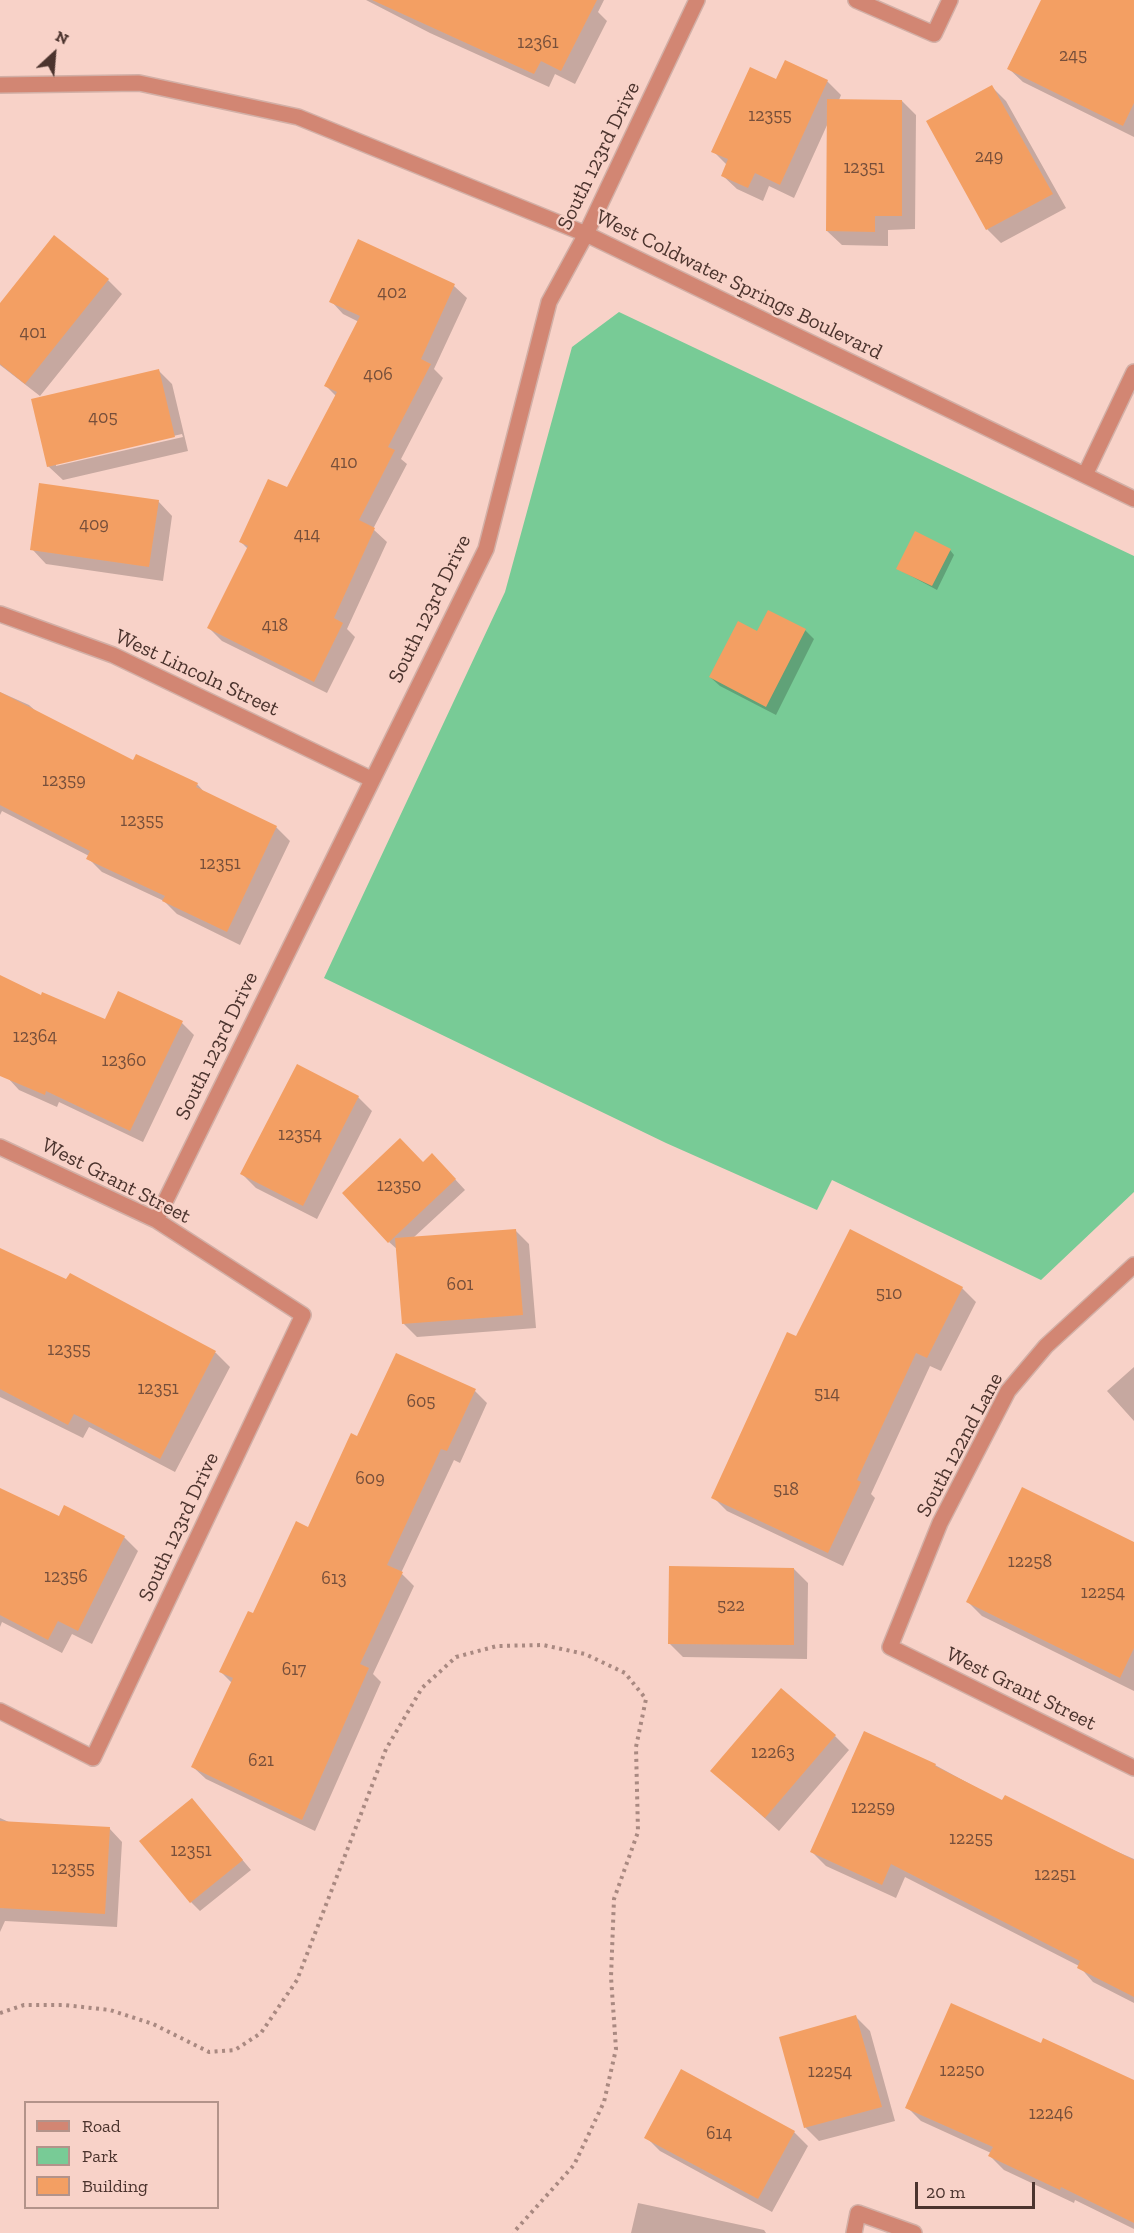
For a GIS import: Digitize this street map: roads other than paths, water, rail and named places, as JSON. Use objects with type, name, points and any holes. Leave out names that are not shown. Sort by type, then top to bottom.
[{"type":"street","name":"South 123rd Drive","points":[[156,1220],[486,549],[549,302],[586,234],[697,0]]},
{"type":"street","points":[[856,0],[934,34],[950,0]]},
{"type":"street","name":"West Coldwater Springs Boulevard","points":[[0,85],[139,83],[298,117],[586,234],[1134,500]]},
{"type":"street","points":[[1085,475],[1134,372]]},
{"type":"street","name":"West Lincoln Street","points":[[0,614],[113,655],[371,779]]},
{"type":"street","name":"West Grant Street","points":[[0,1147],[156,1220],[303,1315]]},
{"type":"street","name":"South 122nd Lane","points":[[890,1647],[940,1523],[1008,1391],[1046,1346],[1134,1264]]},
{"type":"street","name":"South 123rd Drive","points":[[0,1711],[93,1758],[303,1315]]},
{"type":"street","name":"West Grant Street","points":[[890,1647],[1134,1768]]},
{"type":"street","points":[[854,2233],[858,2213],[914,2233]]}]
